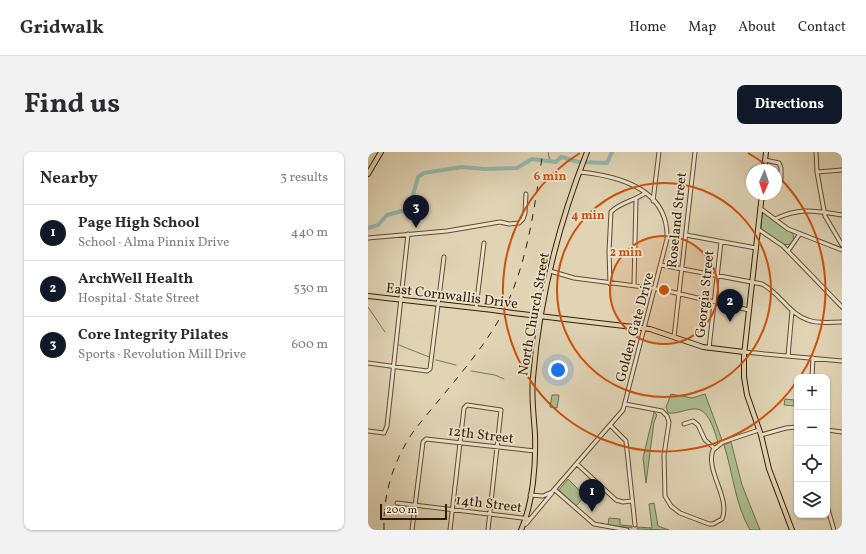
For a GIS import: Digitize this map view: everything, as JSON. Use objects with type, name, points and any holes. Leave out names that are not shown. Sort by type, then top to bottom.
[{"type":"main road","points":[[368,174],[382,152]]},
{"type":"main road","points":[[765,164],[766,152]]},
{"type":"main road","name":"North Church Street","points":[[522,528],[528,519],[535,451],[532,381],[541,316],[550,271],[580,172],[587,154]]},
{"type":"main road","points":[[761,200],[744,352],[745,388],[761,435],[769,469],[792,530]]},
{"type":"main road","name":"East Cornwallis Drive","points":[[368,296],[644,329],[663,332],[696,346],[744,352]]},
{"type":"street","points":[[653,201],[659,152]]},
{"type":"street","name":"Roseland Street","points":[[674,337],[680,294],[694,152]]},
{"type":"street","points":[[816,152],[817,172],[824,211],[842,245]]},
{"type":"street","points":[[765,160],[779,164]]},
{"type":"street","points":[[817,172],[842,170]]},
{"type":"street","name":"Golden Gate Drive","points":[[528,519],[621,414],[625,404],[667,239],[666,225],[653,201],[645,193],[632,184],[617,178],[580,172]]},
{"type":"street","points":[[610,284],[609,251],[611,212],[616,207],[636,199],[645,193]]},
{"type":"street","points":[[368,238],[495,223],[519,223],[523,219],[525,213],[526,194]]},
{"type":"street","points":[[634,285],[636,199]]},
{"type":"street","points":[[760,208],[788,229],[842,250]]},
{"type":"street","points":[[775,220],[792,213],[824,211],[842,214]]},
{"type":"street","points":[[758,229],[788,251],[842,307]]},
{"type":"street","points":[[368,432],[384,433],[385,431],[408,234]]},
{"type":"street","points":[[788,251],[799,234]]},
{"type":"street","points":[[686,235],[756,248]]},
{"type":"street","points":[[476,308],[484,242]]},
{"type":"street","name":"Georgia Street","points":[[709,348],[721,242]]},
{"type":"street","points":[[368,363],[427,370],[430,369],[444,257]]},
{"type":"street","points":[[661,265],[752,282],[770,288],[792,311],[809,320],[842,322]]},
{"type":"street","points":[[550,271],[572,278],[610,284],[655,288],[749,310]]},
{"type":"street","points":[[788,356],[792,311]]},
{"type":"street","points":[[744,352],[842,360]]},
{"type":"street","points":[[812,374],[813,358]]},
{"type":"street","points":[[625,404],[662,411],[667,416],[669,422],[664,455],[664,489],[667,499],[671,506],[680,513],[709,524],[714,524],[722,519],[724,511],[711,460],[714,448],[723,442],[759,430]]},
{"type":"street","points":[[450,530],[464,408],[467,405],[498,409],[501,413],[488,530]]},
{"type":"street","points":[[684,424],[693,421],[697,424],[705,440],[714,448]]},
{"type":"street","points":[[611,426],[626,441],[631,501],[635,525]]},
{"type":"street","points":[[761,435],[786,428],[794,428]]},
{"type":"street","points":[[830,430],[842,432]]},
{"type":"street","name":"12th Street","points":[[415,505],[424,440],[428,438],[535,451]]},
{"type":"street","points":[[577,464],[616,500],[623,502],[631,501]]},
{"type":"street","points":[[530,495],[543,496],[553,491],[594,524],[627,530]]},
{"type":"street","name":"14th Street","points":[[398,503],[528,519]]},
{"type":"street","points":[[412,530],[415,505]]},
{"type":"street","points":[[830,516],[834,530]]},
{"type":"green space","points":[[764,212],[793,234],[794,240],[791,244],[784,245],[761,229],[762,214]]},
{"type":"green space","points":[[671,394],[692,398],[705,394],[722,440],[718,442],[713,426],[707,416],[699,409],[668,413],[666,407]]},
{"type":"green space","points":[[552,395],[559,395],[557,408],[550,407]]},
{"type":"green space","points":[[785,399],[794,400],[794,406],[784,405]]},
{"type":"green space","points":[[654,412],[657,415],[654,422],[646,483],[643,458]]},
{"type":"green space","points":[[731,442],[742,485],[760,530],[750,530],[741,510],[724,445]]},
{"type":"green space","points":[[568,479],[585,496],[576,506],[559,490]]},
{"type":"green space","points":[[654,503],[658,526],[669,530],[637,529],[637,527],[652,528],[649,504]]},
{"type":"green space","points":[[609,518],[620,519],[620,525],[632,526],[632,528],[608,525]]},
{"type":"waterway","points":[[548,152],[550,161]]},
{"type":"waterway","points":[[368,228],[378,225],[387,215],[406,210],[413,195],[418,177],[424,173],[462,167],[484,169],[517,168],[532,159],[556,162],[561,157],[579,162],[607,163],[612,152]]},
{"type":"waterway","points":[[368,307],[385,332]]},
{"type":"waterway","points":[[399,345],[429,357]]},
{"type":"waterway","points":[[436,360],[456,365]]},
{"type":"waterway","points":[[471,371],[495,375],[504,379]]},
{"type":"railway","points":[[384,530],[387,491],[395,467],[406,443],[413,432],[482,346],[501,316],[510,297],[518,277],[529,236],[543,152]]},
{"type":"place","name":"Core Integrity Pilates","points":[[416,228]]},
{"type":"place","name":"ArchWell Health","points":[[730,322]]},
{"type":"place","name":"Page High School","points":[[592,512]]}]
